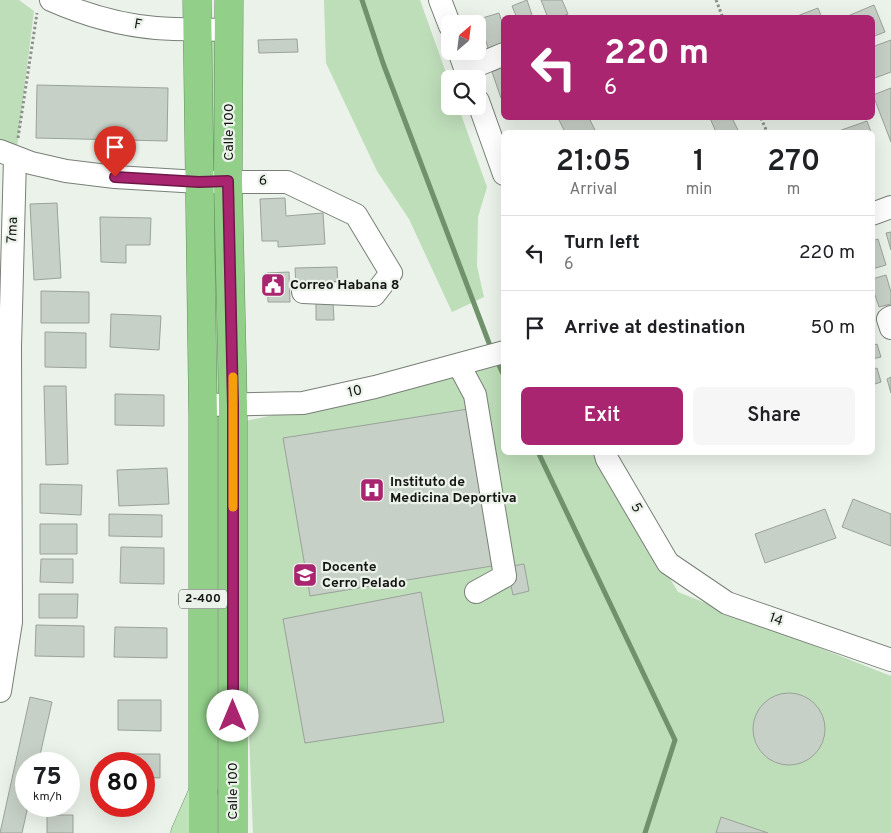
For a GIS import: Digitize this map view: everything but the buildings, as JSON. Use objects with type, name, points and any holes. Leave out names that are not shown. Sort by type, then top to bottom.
[{"type":"highway","name":"2-400","points":[[197,0],[203,405],[203,833]]},
{"type":"highway","name":"Calle 100","points":[[230,0],[228,181],[233,405],[233,833]]},
{"type":"main road","points":[[185,833],[203,792]]},
{"type":"street","points":[[440,0],[446,15]]},
{"type":"street","name":"F","points":[[44,5],[71,9],[155,28],[229,30]]},
{"type":"street","points":[[465,67],[501,55]]},
{"type":"street","points":[[483,115],[501,166]]},
{"type":"street","name":"6","points":[[8,154],[66,171],[115,177],[199,182],[287,182],[356,216],[391,273],[374,295],[303,292]]},
{"type":"street","name":"7ma","points":[[0,691],[11,622],[6,547],[5,345],[8,154]]},
{"type":"street","points":[[875,213],[891,207]]},
{"type":"street","points":[[891,317],[888,319],[891,328]]},
{"type":"street","name":"10","points":[[203,405],[302,403],[375,387],[493,355]]},
{"type":"street","points":[[459,365],[476,395],[505,576],[476,592]]},
{"type":"street","name":"5","points":[[607,455],[668,564]]},
{"type":"street","name":"14","points":[[668,564],[727,603],[891,660]]},
{"type":"path","points":[[716,0],[722,15]]},
{"type":"path","points":[[8,154],[44,5]]},
{"type":"green space","points":[[0,0],[19,0],[34,11],[17,148],[0,139]]},
{"type":"green space","points":[[324,0],[420,0],[445,70],[441,70],[441,115],[461,115],[487,187],[478,217],[477,266],[484,297],[452,312],[409,219],[377,171],[326,63]]},
{"type":"green space","points":[[207,36],[220,36],[219,175],[209,175]]},
{"type":"green space","points":[[209,188],[219,188],[221,399],[212,398]]},
{"type":"green space","points":[[501,366],[501,455],[596,455],[678,592],[891,676],[891,833],[253,833],[244,609],[246,421]]},
{"type":"green space","points":[[213,411],[221,411],[223,833],[213,833]]},
{"type":"waterway","points":[[362,0],[383,63],[492,351]]},
{"type":"waterway","points":[[497,361],[501,370]]},
{"type":"waterway","points":[[539,455],[675,740],[645,833]]},
{"type":"slow traffic","points":[[233,377],[233,507]]},
{"type":"place","name":"Correo Habana 8","points":[[273,285]]},
{"type":"place","name":"Instituto de Medicina Deportiva","points":[[372,490]]},
{"type":"place","name":"Docente Cerro Pelado","points":[[305,575]]},
{"type":"route","points":[[115,177],[199,182],[228,181],[233,405],[233,716]]}]
